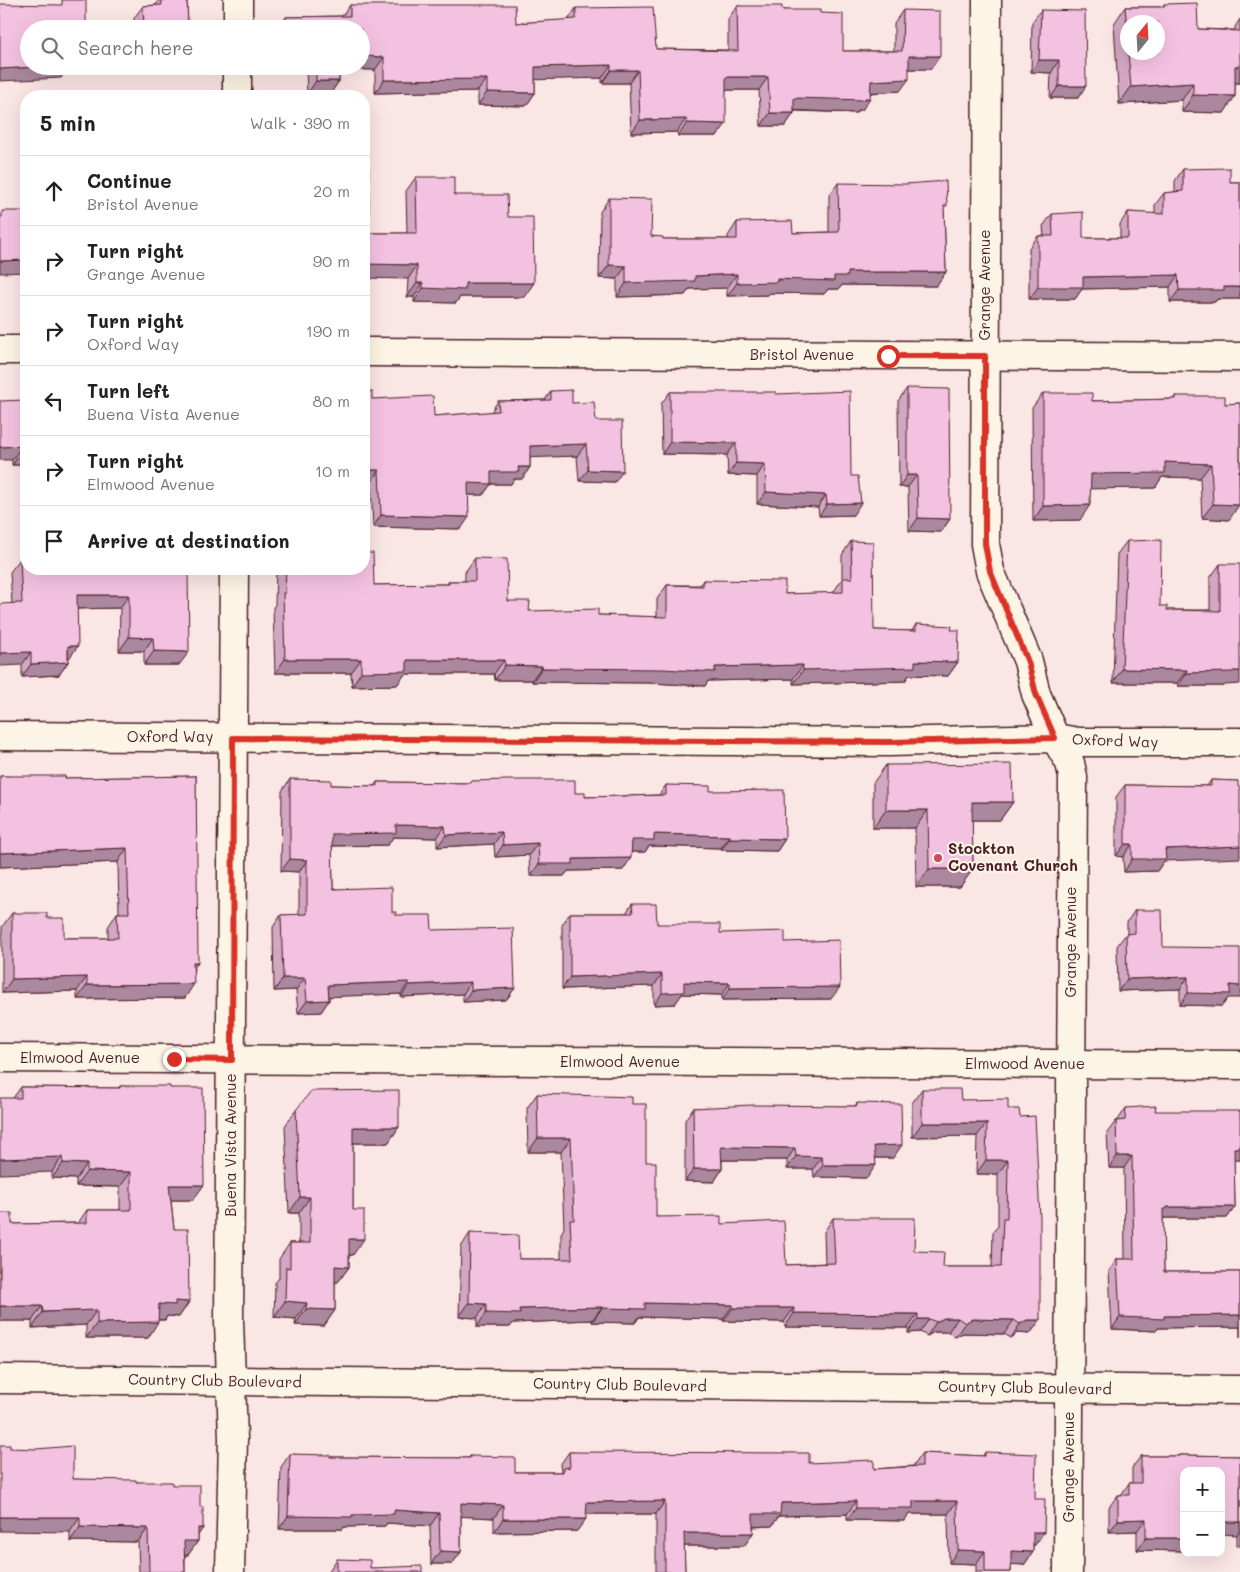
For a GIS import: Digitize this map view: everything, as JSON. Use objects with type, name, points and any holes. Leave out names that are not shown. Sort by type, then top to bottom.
[{"type":"street","points":[[238,0],[238,20]]},
{"type":"street","name":"Grange Avenue","points":[[987,0],[985,544],[990,571],[1028,662],[1036,694],[1055,738],[1070,763],[1073,777],[1068,1572]]},
{"type":"street","points":[[237,75],[237,90]]},
{"type":"street","points":[[0,350],[20,350]]},
{"type":"street","name":"Bristol Avenue","points":[[370,352],[1240,357]]},
{"type":"street","name":"Buena Vista Avenue","points":[[230,1572],[233,1439],[229,1321],[234,575]]},
{"type":"street","name":"Oxford Way","points":[[0,736],[889,742],[1055,738],[1080,742],[1240,742]]},
{"type":"street","name":"Elmwood Avenue","points":[[0,1058],[1240,1065]]},
{"type":"street","name":"Country Club Boulevard","points":[[0,1379],[1240,1390]]},
{"type":"building","points":[[62,0],[86,0],[86,20],[20,20],[20,68],[0,69],[0,4],[62,5]]},
{"type":"building","points":[[161,0],[187,0],[188,20],[144,20],[143,6],[162,5]]},
{"type":"building","points":[[1197,3],[1198,29],[1240,31],[1240,66],[1235,66],[1235,96],[1193,95],[1193,83],[1131,87],[1129,60],[1165,60],[1165,15],[1126,15],[1125,7],[1164,7],[1164,4]]},
{"type":"building","points":[[350,5],[515,5],[516,23],[576,19],[576,8],[653,7],[656,49],[738,51],[737,6],[782,6],[782,10],[820,10],[820,13],[843,14],[843,51],[902,51],[903,10],[940,11],[940,56],[909,56],[909,79],[871,81],[870,98],[865,98],[865,100],[794,98],[794,113],[770,113],[768,77],[726,77],[726,124],[687,123],[686,119],[640,120],[638,70],[611,70],[611,65],[535,67],[535,93],[487,92],[487,79],[384,80],[384,57],[370,56],[370,20],[286,20],[286,17],[350,16]]},
{"type":"building","points":[[1041,10],[1085,11],[1086,86],[1059,86],[1059,60],[1039,60]]},
{"type":"building","points":[[316,75],[339,75],[339,81],[316,81]]},
{"type":"building","points":[[1230,168],[1230,182],[1240,182],[1240,287],[1224,287],[1224,290],[1179,290],[1178,275],[1083,277],[1083,287],[1038,287],[1038,236],[1053,236],[1052,214],[1083,212],[1083,238],[1128,238],[1128,212],[1164,214],[1164,193],[1183,191],[1183,169]]},
{"type":"building","points":[[416,177],[454,177],[454,195],[507,195],[508,217],[533,217],[534,283],[465,283],[465,290],[423,288],[423,283],[417,283],[417,265],[370,264],[370,233],[417,233]]},
{"type":"building","points":[[946,181],[947,206],[944,206],[946,272],[848,272],[848,276],[834,276],[834,281],[777,279],[777,282],[737,283],[737,274],[695,276],[695,281],[626,283],[626,266],[609,265],[609,198],[652,199],[651,236],[663,237],[663,239],[737,239],[737,222],[792,221],[793,233],[839,232],[838,183],[905,184]]},
{"type":"building","points":[[2,211],[20,211],[20,260],[0,261],[0,217],[2,217]]},
{"type":"building","points":[[907,388],[949,389],[950,519],[918,518],[917,475],[907,475]]},
{"type":"building","points":[[572,390],[572,403],[594,402],[596,421],[622,421],[623,471],[588,470],[586,444],[530,446],[530,467],[518,467],[519,472],[491,472],[491,484],[468,483],[469,517],[381,515],[379,470],[370,470],[370,391],[372,391],[372,399],[433,396],[434,416],[499,411],[498,401],[551,400],[551,391]]},
{"type":"building","points":[[850,391],[851,476],[858,476],[861,503],[827,504],[826,495],[766,492],[765,464],[736,463],[736,443],[670,442],[670,392],[776,392],[776,394]]},
{"type":"building","points":[[1043,393],[1092,393],[1092,401],[1176,399],[1176,396],[1225,396],[1225,404],[1240,403],[1239,505],[1213,504],[1211,464],[1165,462],[1165,473],[1091,474],[1090,505],[1043,506]]},
{"type":"building","points":[[20,400],[20,446],[0,447],[0,401]]},
{"type":"building","points":[[1161,540],[1160,606],[1167,606],[1167,610],[1220,611],[1220,564],[1240,564],[1240,671],[1187,673],[1187,670],[1122,669],[1127,541]]},
{"type":"building","points":[[851,541],[873,542],[874,630],[916,631],[916,624],[952,626],[951,630],[959,630],[958,662],[915,661],[915,667],[803,670],[803,665],[715,667],[715,672],[662,669],[542,668],[542,666],[505,665],[504,660],[407,660],[407,671],[361,672],[361,659],[285,659],[283,593],[285,593],[286,575],[370,575],[370,553],[373,553],[374,585],[449,584],[449,581],[475,581],[475,558],[507,559],[508,601],[530,601],[529,611],[598,609],[598,615],[667,617],[667,585],[703,586],[703,580],[785,581],[785,594],[843,592],[843,578],[852,578]]},
{"type":"building","points":[[21,575],[188,575],[189,652],[154,651],[153,638],[129,637],[129,595],[77,595],[78,646],[68,646],[68,662],[31,664],[31,652],[0,653],[0,604],[22,603]]},
{"type":"building","name":"Stockton Covenant Church","points":[[1012,764],[1013,802],[972,802],[973,869],[929,869],[928,810],[886,810],[886,765]]},
{"type":"building","points":[[0,776],[65,776],[65,778],[196,776],[198,962],[193,962],[194,984],[87,985],[87,977],[12,979],[12,913],[47,913],[47,918],[64,918],[64,938],[118,938],[117,913],[129,913],[127,848],[0,853]]},
{"type":"building","points":[[290,779],[331,780],[331,785],[377,786],[377,782],[471,783],[471,781],[575,780],[575,793],[585,793],[585,797],[666,795],[666,785],[710,786],[710,791],[784,790],[785,839],[654,834],[654,840],[632,840],[631,858],[573,859],[573,864],[539,864],[538,843],[503,845],[502,832],[446,835],[445,826],[396,825],[396,833],[332,834],[334,889],[392,887],[392,912],[396,912],[396,915],[431,915],[432,930],[513,928],[515,988],[471,990],[471,982],[409,985],[409,982],[328,985],[329,1000],[307,1001],[305,978],[283,978],[281,915],[307,914],[307,860],[290,859]]},
{"type":"building","points":[[1211,780],[1238,781],[1238,787],[1240,787],[1240,846],[1165,849],[1166,859],[1132,859],[1132,844],[1125,844],[1125,785],[1211,786]]},
{"type":"building","points":[[632,904],[656,904],[657,924],[720,924],[720,933],[785,931],[785,942],[839,940],[840,987],[730,988],[730,983],[684,982],[684,992],[662,993],[662,974],[570,977],[570,913],[633,913]]},
{"type":"building","points":[[1135,910],[1162,910],[1163,947],[1240,948],[1240,986],[1230,985],[1230,994],[1188,993],[1188,977],[1127,979],[1126,934],[1135,933]]},
{"type":"building","points":[[120,1086],[203,1088],[204,1185],[169,1185],[174,1229],[188,1229],[189,1302],[175,1301],[175,1305],[159,1304],[158,1322],[97,1323],[97,1310],[43,1312],[42,1306],[0,1306],[0,1213],[12,1213],[12,1224],[87,1223],[87,1210],[131,1210],[131,1172],[87,1171],[87,1164],[63,1163],[62,1157],[0,1159],[0,1098],[21,1098],[21,1087],[120,1088]]},
{"type":"building","points":[[922,1089],[960,1089],[961,1100],[1008,1099],[1008,1109],[1019,1109],[1020,1117],[1035,1116],[1040,1218],[1040,1320],[1027,1320],[1020,1324],[1014,1320],[972,1319],[965,1323],[958,1318],[944,1318],[936,1322],[929,1319],[918,1319],[918,1314],[794,1313],[794,1308],[733,1308],[733,1305],[645,1303],[645,1309],[602,1307],[519,1309],[520,1314],[486,1313],[486,1304],[469,1303],[470,1233],[518,1235],[519,1259],[572,1259],[570,1220],[574,1220],[571,1138],[538,1138],[537,1094],[632,1097],[632,1104],[646,1104],[646,1162],[656,1162],[656,1217],[721,1216],[721,1224],[784,1221],[786,1265],[835,1263],[833,1218],[915,1218],[914,1251],[944,1252],[943,1267],[1001,1267],[1003,1218],[1007,1218],[1008,1160],[986,1160],[987,1123],[922,1123]]},
{"type":"building","points":[[399,1090],[399,1127],[353,1127],[353,1210],[364,1210],[364,1239],[349,1239],[349,1267],[335,1266],[335,1310],[306,1309],[307,1303],[285,1301],[286,1267],[290,1268],[290,1243],[310,1243],[310,1197],[300,1197],[296,1110],[311,1091]]},
{"type":"building","points":[[857,1103],[901,1104],[902,1145],[874,1146],[876,1165],[823,1165],[822,1157],[796,1156],[795,1148],[721,1147],[722,1169],[694,1169],[693,1108],[753,1105],[857,1106]]},
{"type":"building","points":[[1156,1106],[1155,1111],[1240,1111],[1240,1148],[1234,1148],[1235,1207],[1167,1207],[1167,1209],[1163,1209],[1164,1272],[1240,1272],[1240,1315],[1164,1316],[1164,1319],[1120,1317],[1117,1259],[1134,1259],[1132,1156],[1117,1156],[1116,1121],[1125,1120],[1126,1108]]},
{"type":"building","points":[[0,1445],[10,1445],[10,1448],[36,1449],[73,1446],[73,1479],[136,1480],[136,1482],[172,1482],[172,1485],[200,1485],[200,1507],[203,1507],[203,1528],[198,1528],[198,1541],[184,1541],[185,1572],[149,1572],[148,1528],[80,1527],[80,1517],[0,1517]]},
{"type":"building","points":[[569,1452],[809,1453],[809,1463],[874,1460],[874,1469],[922,1466],[922,1453],[985,1456],[985,1452],[1036,1454],[1035,1499],[1045,1499],[1044,1532],[1033,1532],[1033,1552],[1011,1551],[1011,1572],[985,1572],[985,1551],[958,1550],[957,1501],[913,1501],[913,1508],[856,1508],[856,1501],[781,1503],[780,1514],[753,1514],[753,1533],[684,1533],[685,1572],[665,1572],[665,1501],[587,1502],[586,1519],[503,1519],[503,1505],[461,1503],[461,1552],[440,1551],[439,1513],[394,1510],[394,1514],[352,1515],[352,1517],[288,1516],[290,1454],[330,1455],[330,1457],[515,1457],[515,1472],[562,1472],[563,1468],[570,1467]]},
{"type":"building","points":[[1141,1456],[1240,1456],[1240,1522],[1225,1522],[1225,1467],[1180,1467],[1180,1538],[1146,1538],[1146,1519],[1118,1520],[1118,1495],[1129,1495],[1129,1483],[1141,1483]]},
{"type":"building","points":[[337,1559],[370,1560],[370,1568],[422,1566],[422,1572],[337,1572]]},
{"type":"place","name":"Stockton Covenant Church","points":[[938,858]]},
{"type":"route","points":[[174,1059],[232,1060],[233,738],[889,742],[1055,738],[1036,694],[1028,662],[990,571],[985,544],[985,356],[888,356]]}]
